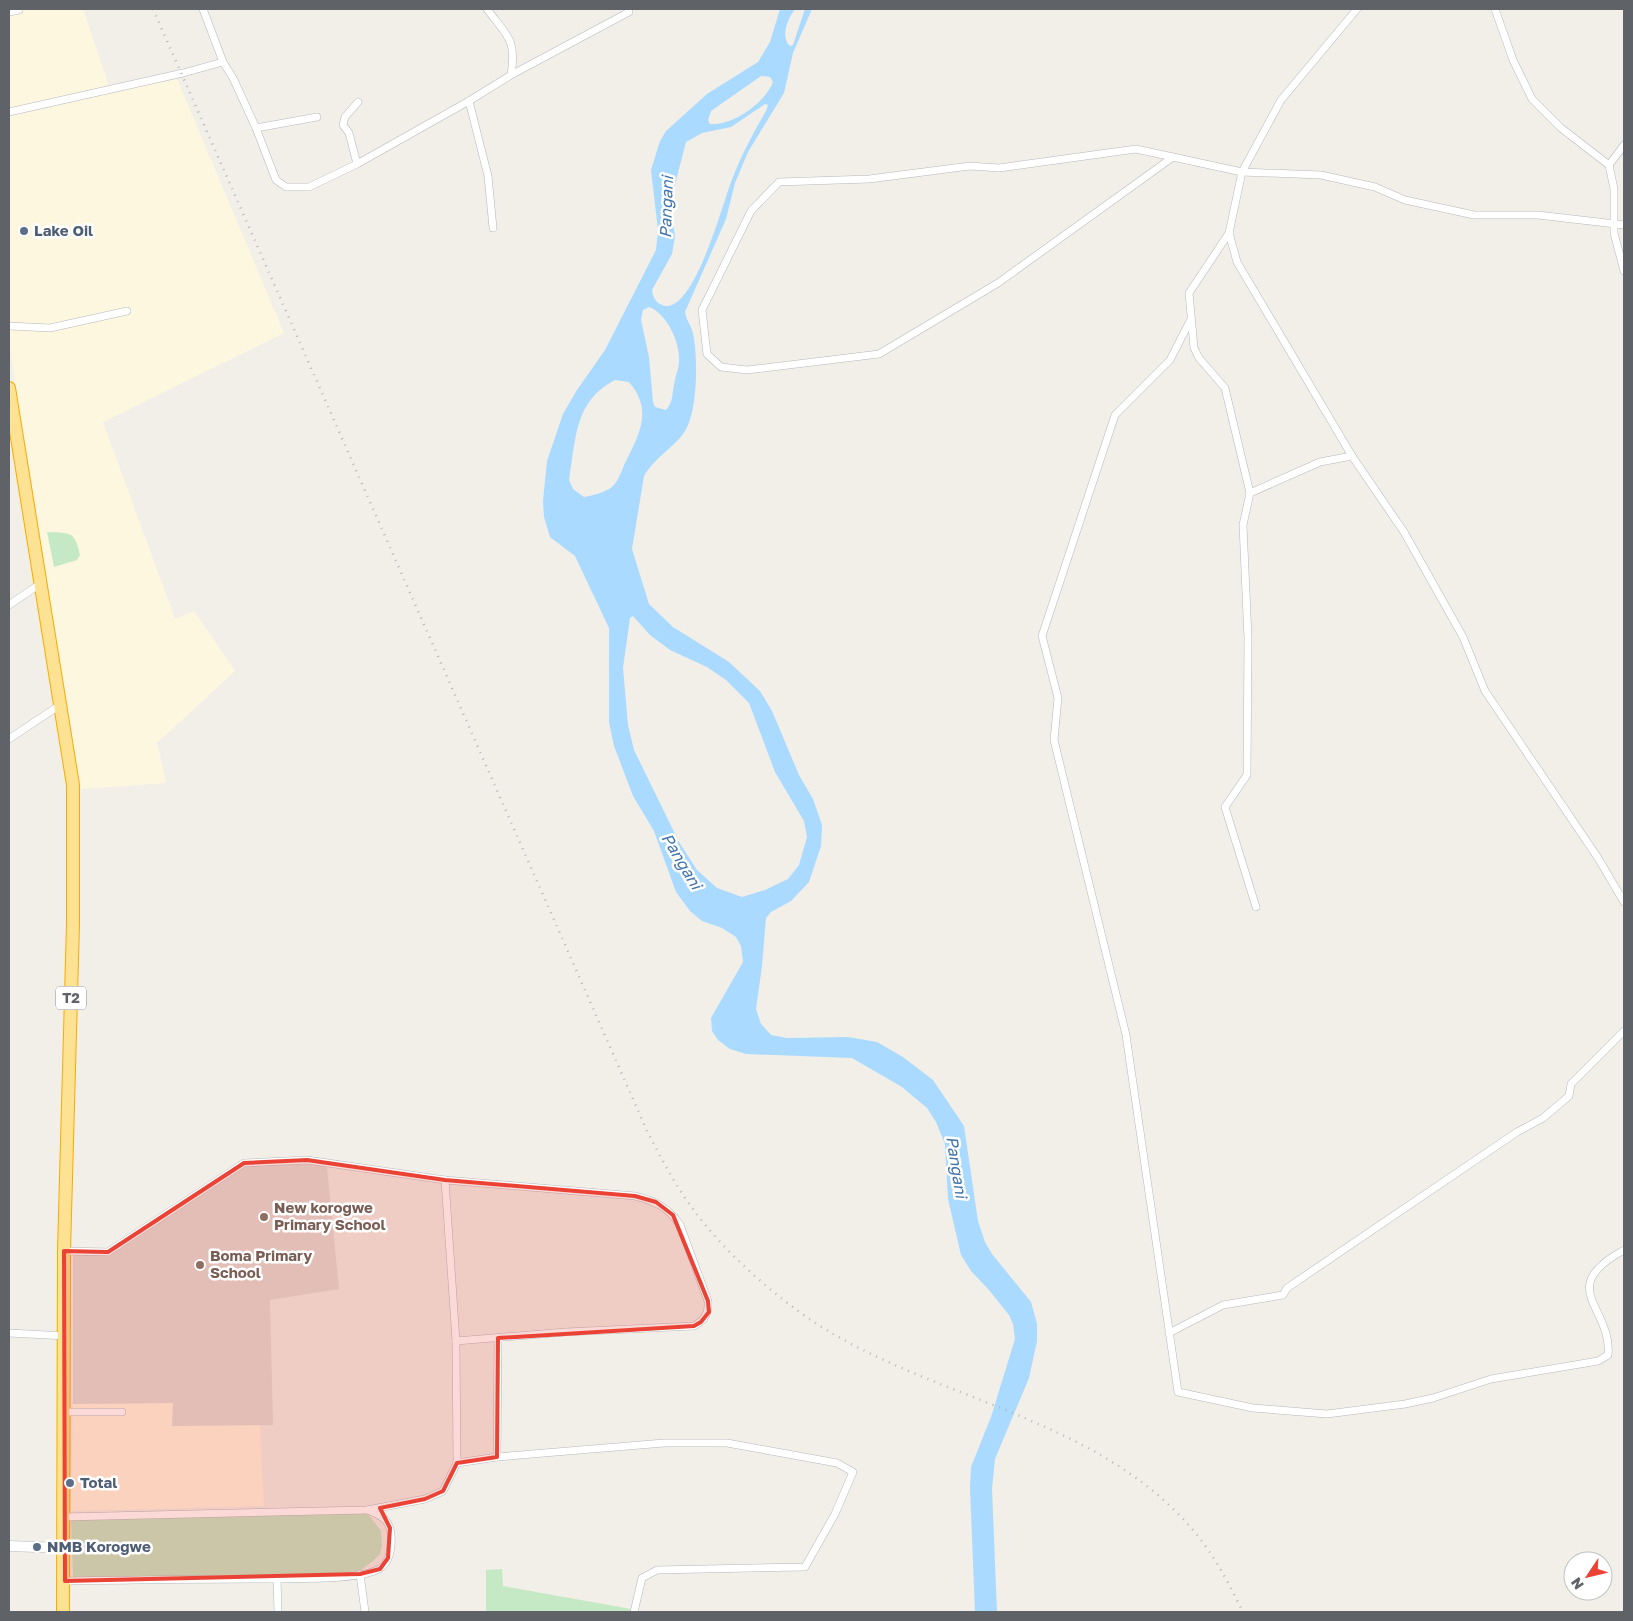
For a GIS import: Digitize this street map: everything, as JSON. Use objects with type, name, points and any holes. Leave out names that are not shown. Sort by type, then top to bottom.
[{"type":"highway","name":"T2","points":[[9,388],[10,409],[73,785],[73,923],[64,1251],[66,1336],[63,1517],[65,1581],[63,1612]]},
{"type":"street","points":[[203,9],[223,62],[233,78],[256,128],[276,180],[286,187],[309,188],[357,164],[511,75],[629,12],[628,9]]},
{"type":"street","points":[[488,9],[512,42],[514,56],[511,75]]},
{"type":"street","points":[[1256,907],[1225,807],[1247,775],[1248,638],[1244,525],[1250,493],[1225,388],[1194,348],[1189,293],[1229,233],[1242,172],[1281,100],[1357,9]]},
{"type":"street","points":[[1495,9],[1513,60],[1532,98],[1561,128],[1609,166],[1614,189],[1614,233],[1624,271]]},
{"type":"street","points":[[9,12],[19,10]]},
{"type":"street","points":[[9,112],[183,73],[223,62]]},
{"type":"street","points":[[469,101],[488,176],[493,228]]},
{"type":"street","points":[[357,164],[349,133],[343,125],[345,117],[358,102]]},
{"type":"street","points":[[256,128],[317,117]]},
{"type":"street","points":[[1609,166],[1624,145]]},
{"type":"street","points":[[1173,157],[998,283],[879,354],[747,370],[721,368],[707,354],[702,310],[751,211],[779,182],[868,179],[970,166],[999,168],[1136,149],[1173,157],[1242,172],[1321,175],[1375,187],[1405,200],[1474,215],[1538,215],[1624,225]]},
{"type":"street","points":[[1229,233],[1237,262],[1352,456],[1404,532],[1463,637],[1485,691],[1598,858],[1624,902]]},
{"type":"street","points":[[9,326],[50,328],[127,312]]},
{"type":"street","points":[[1191,319],[1170,360],[1114,415],[1042,636],[1058,698],[1054,740],[1126,1035],[1178,1392],[1253,1408],[1327,1414],[1405,1404],[1433,1398],[1491,1379],[1598,1361],[1608,1355],[1609,1344],[1592,1304],[1589,1285],[1596,1270],[1609,1258],[1624,1250]]},
{"type":"street","points":[[1250,493],[1320,462],[1352,456]]},
{"type":"street","points":[[9,606],[40,584]]},
{"type":"street","points":[[9,739],[60,705]]},
{"type":"street","points":[[1169,1333],[1222,1305],[1283,1295],[1287,1288],[1517,1132],[1542,1118],[1569,1096],[1571,1084],[1624,1032]]},
{"type":"street","points":[[64,1251],[108,1252],[244,1163],[307,1160],[445,1180],[635,1196],[656,1202],[673,1214],[680,1225],[708,1301],[709,1312],[701,1322],[694,1326],[566,1332],[456,1341]]},
{"type":"street","points":[[63,1517],[367,1510],[425,1499],[443,1490],[457,1463],[456,1341],[445,1180]]},
{"type":"street","points":[[9,1333],[66,1336]]},
{"type":"street","points":[[497,1457],[498,1338]]},
{"type":"street","points":[[65,1412],[122,1412]]},
{"type":"street","points":[[457,1463],[497,1457],[664,1443],[727,1443],[837,1463],[853,1472],[835,1514],[805,1567],[658,1570],[642,1578],[634,1612]]},
{"type":"street","points":[[65,1581],[277,1578],[360,1574],[380,1569],[388,1558],[392,1546],[390,1528],[385,1517],[367,1510]]},
{"type":"street","points":[[9,1546],[63,1548]]},
{"type":"street","points":[[360,1574],[365,1612]]},
{"type":"street","points":[[277,1578],[278,1612]]},
{"type":"highlighted area","points":[[307,1160],[445,1180],[635,1196],[656,1202],[673,1215],[708,1301],[709,1312],[701,1322],[694,1326],[498,1338],[497,1457],[457,1463],[443,1491],[425,1499],[380,1508],[390,1528],[388,1558],[380,1569],[360,1574],[65,1581],[64,1251],[108,1252],[244,1163]]},
{"type":"shaded area","points":[[9,9],[83,9],[111,92],[177,79],[284,333],[103,422],[175,619],[194,611],[235,671],[157,743],[166,783],[81,789],[9,343]]},
{"type":"shaded area","points":[[307,1163],[327,1167],[339,1289],[270,1300],[273,1425],[172,1426],[173,1403],[73,1404],[73,1254],[108,1255],[245,1166]]},
{"type":"shaded area","points":[[174,1403],[173,1426],[260,1425],[264,1506],[71,1511],[73,1404]]},
{"type":"green space","points":[[47,532],[70,534],[78,547],[80,555],[77,560],[54,567]]},
{"type":"green space","points":[[367,1513],[381,1531],[382,1545],[380,1554],[360,1571],[307,1575],[73,1577],[71,1520]]},
{"type":"green space","points":[[502,1569],[503,1586],[631,1609],[631,1612],[486,1612],[486,1570]]},
{"type":"water","name":"Pangani","points":[[780,9],[795,9],[790,17],[785,33],[790,46],[793,45],[805,9],[812,9],[793,53],[784,93],[748,152],[735,183],[726,219],[685,312],[695,343],[695,397],[685,431],[644,476],[632,549],[649,604],[673,627],[729,662],[760,691],[772,711],[799,775],[813,799],[822,825],[821,846],[809,882],[791,901],[771,912],[766,918],[756,1009],[761,1024],[771,1035],[787,1038],[848,1037],[877,1042],[903,1057],[933,1080],[964,1126],[978,1221],[985,1242],[992,1254],[1031,1302],[1037,1324],[1037,1341],[1029,1378],[995,1459],[992,1489],[997,1612],[975,1612],[970,1487],[971,1467],[991,1417],[1015,1339],[1013,1324],[1009,1315],[971,1271],[961,1255],[948,1199],[945,1144],[936,1122],[927,1108],[902,1087],[852,1058],[746,1054],[730,1049],[718,1040],[712,1031],[711,1018],[743,962],[741,946],[736,937],[722,928],[702,921],[690,911],[676,892],[654,831],[633,796],[614,746],[609,722],[609,628],[575,556],[550,537],[544,517],[543,501],[547,461],[563,414],[605,350],[656,250],[658,230],[651,170],[660,141],[666,131],[707,94],[758,62],[770,42]],"holes":[[[761,76],[770,77],[773,82],[763,98],[738,117],[719,124],[710,124],[708,120],[711,111]],[[765,104],[768,105],[737,168],[715,230],[696,275],[685,293],[674,304],[662,305],[655,299],[652,290],[672,254],[675,236],[671,210],[672,196],[686,142],[702,133],[731,127]],[[649,307],[661,315],[677,343],[679,365],[671,401],[666,410],[655,407],[653,402],[649,357],[641,320],[643,310]],[[615,380],[629,382],[641,402],[642,422],[620,476],[614,485],[595,495],[584,497],[573,489],[569,480],[579,422],[584,410],[592,399]],[[633,616],[650,635],[670,650],[707,667],[726,680],[749,703],[775,772],[804,821],[807,837],[799,865],[788,879],[765,890],[742,897],[717,888],[697,870],[679,842],[634,750],[628,725],[623,668],[630,618]]]},
{"type":"railway","points":[[153,9],[647,1131],[686,1200],[706,1226],[739,1262],[777,1295],[816,1324],[882,1359],[1030,1420],[1078,1443],[1123,1469],[1164,1501],[1201,1540],[1219,1566],[1243,1612]]},
{"type":"place","name":"Lake Oil","points":[[24,231]]},
{"type":"place","name":"New korogwe Primary School","points":[[264,1217]]},
{"type":"place","name":"Boma Primary School","points":[[200,1265]]},
{"type":"place","name":"Total","points":[[70,1483]]},
{"type":"place","name":"NMB Korogwe","points":[[37,1547]]}]
